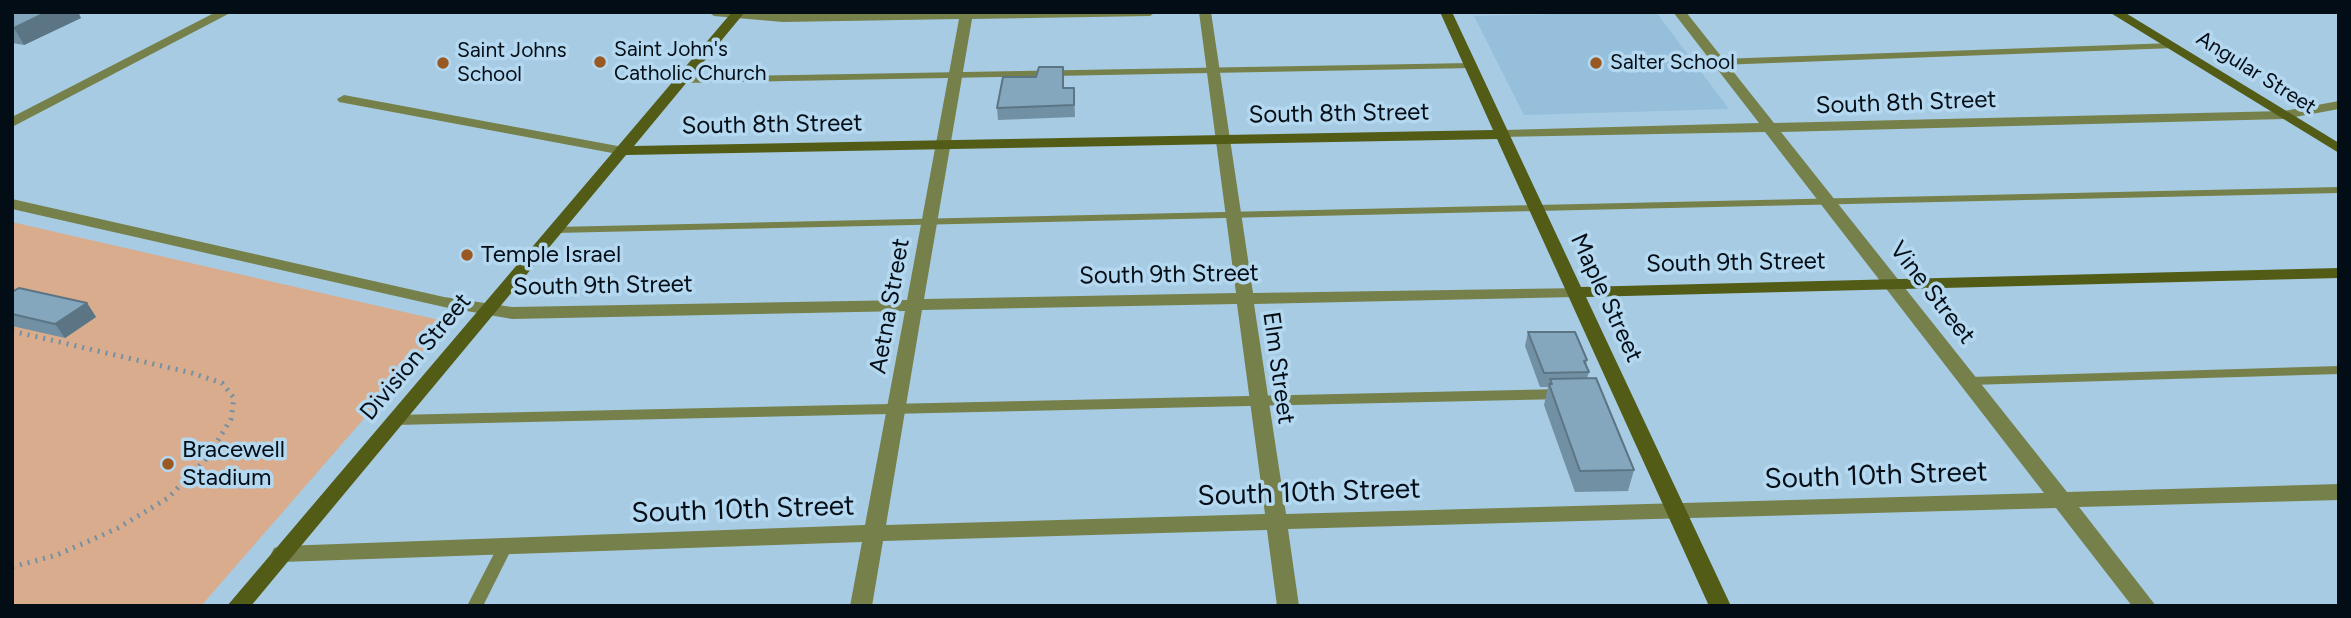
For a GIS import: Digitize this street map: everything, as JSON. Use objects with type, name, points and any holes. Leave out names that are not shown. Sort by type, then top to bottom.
[{"type":"street","points":[[12,123],[226,12]]},
{"type":"street","points":[[714,12],[783,18],[1150,12]]},
{"type":"street","name":"Elm Street","points":[[1205,12],[1288,606]]},
{"type":"street","name":"Maple Street","points":[[1446,12],[1576,292],[1616,392],[1678,510],[1720,606]]},
{"type":"street","name":"Vine Street","points":[[1679,12],[2146,606]]},
{"type":"street","name":"Angular Street","points":[[2115,12],[2339,149]]},
{"type":"street","name":"Division Street","points":[[238,606],[738,14]]},
{"type":"street","name":"Aetna Street","points":[[861,606],[956,75],[960,14]]},
{"type":"street","name":"South 8th Street","points":[[344,99],[623,150],[1773,129],[2284,115],[2339,105]]},
{"type":"street","name":"South 9th Street","points":[[12,204],[487,310],[540,314],[1576,292],[2339,272]]},
{"type":"street","name":"South 10th Street","points":[[282,554],[874,533],[2339,492]]},
{"type":"lane","points":[[1719,62],[2172,46]]},
{"type":"lane","points":[[682,80],[1471,66]]},
{"type":"lane","points":[[555,230],[2339,191]]},
{"type":"lane","points":[[1970,381],[2339,370]]},
{"type":"lane","points":[[394,420],[1583,393]]},
{"type":"lane","points":[[475,606],[505,546]]},
{"type":"path","points":[[12,331],[192,373],[222,383],[234,398],[231,419],[207,458],[168,498],[118,527],[57,555],[12,567]]},
{"type":"shaded area","name":"Salter School","points":[[1656,12],[1729,109],[1524,115],[1474,16]]},
{"type":"shaded area","name":"Bracewell Stadium","points":[[12,222],[448,322],[201,606],[12,606]]},
{"type":"building","points":[[12,12],[47,12],[12,28]]},
{"type":"building","points":[[1039,67],[1063,67],[1063,88],[1074,88],[1074,105],[997,108],[1003,77],[1036,77]]},
{"type":"building","points":[[19,288],[87,303],[55,324],[12,314],[12,292]]},
{"type":"building","points":[[1528,332],[1575,332],[1589,372],[1544,373]]},
{"type":"building","points":[[1596,378],[1634,470],[1580,471],[1549,384],[1552,384],[1550,379]]},
{"type":"place","name":"Saint John's Catholic Church","points":[[600,62]]},
{"type":"place","name":"Saint Johns School","points":[[443,63]]},
{"type":"place","name":"Salter School","points":[[1596,63]]},
{"type":"place","name":"Temple Israel","points":[[467,255]]},
{"type":"place","name":"Bracewell Stadium","points":[[168,464]]}]
